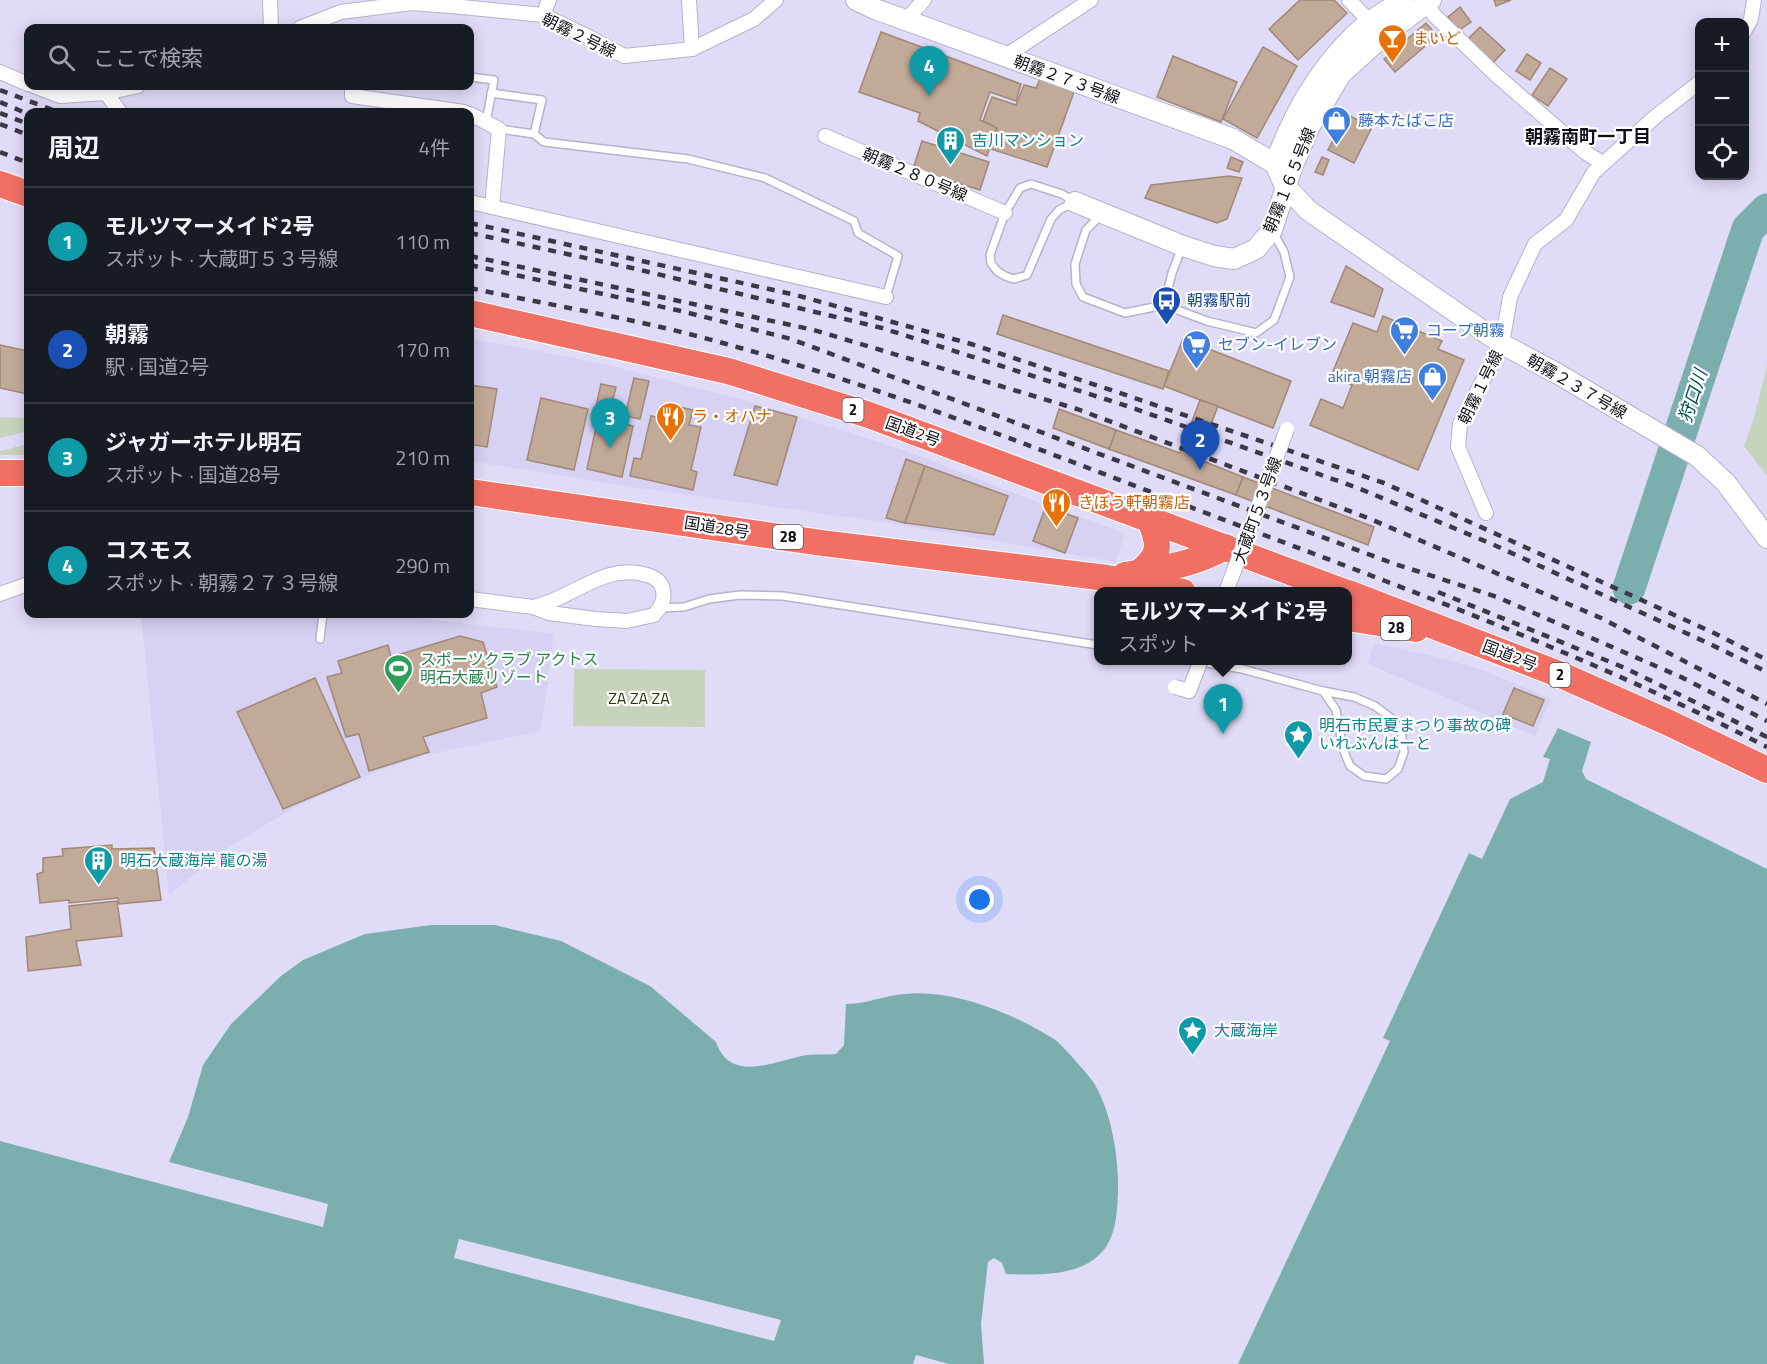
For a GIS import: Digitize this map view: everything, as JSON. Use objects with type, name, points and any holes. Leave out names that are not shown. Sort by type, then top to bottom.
[{"type":"highway","points":[[0,184],[24,193]]},
{"type":"highway","name":"国道2号","points":[[474,314],[728,371],[869,415],[1333,587]]},
{"type":"highway","points":[[0,473],[24,473]]},
{"type":"highway","name":"国道28号","points":[[474,493],[822,543],[1107,578],[1160,587]]},
{"type":"highway","points":[[1140,572],[1151,563],[1157,550],[1156,535],[1149,517]]},
{"type":"highway","name":"国道28号","points":[[1107,578],[1174,567],[1202,559],[1225,547]]},
{"type":"highway","name":"国道2号","points":[[1352,594],[1561,675],[1767,770]]},
{"type":"highway","name":"28","points":[[1352,619],[1405,629],[1446,630]]},
{"type":"street","points":[[270,0],[271,24]]},
{"type":"street","points":[[543,15],[549,0]]},
{"type":"street","points":[[689,0],[692,49]]},
{"type":"street","name":"朝霧２号線","points":[[310,24],[341,12],[412,3],[463,4],[543,15],[624,56],[692,49],[754,19],[776,0]]},
{"type":"street","name":"朝霧２７３号線","points":[[856,0],[1004,57],[1233,139],[1275,164]]},
{"type":"street","points":[[906,20],[924,0]]},
{"type":"street","points":[[1004,57],[1090,0]]},
{"type":"street","points":[[1349,0],[1376,29]]},
{"type":"street","name":"朝霧１６５号線","points":[[1075,202],[1183,246],[1214,256],[1234,259],[1256,249],[1272,230],[1285,186],[1310,126],[1341,74],[1376,29],[1403,0]]},
{"type":"street","points":[[1749,23],[1754,0]]},
{"type":"street","points":[[1426,1],[1495,74],[1586,153],[1604,163]]},
{"type":"street","name":"朝霧１６５号線","points":[[1275,164],[1282,144],[1317,78],[1345,44],[1426,1]]},
{"type":"street","points":[[0,72],[24,82]]},
{"type":"street","name":"朝霧１号線","points":[[1486,513],[1458,447],[1460,424],[1502,344],[1510,297],[1535,244],[1566,220],[1594,172],[1656,116],[1695,86]]},
{"type":"street","points":[[44,90],[60,96],[120,90]]},
{"type":"street","points":[[352,90],[352,96],[432,108]]},
{"type":"street","points":[[106,93],[117,108]]},
{"type":"street","points":[[474,117],[499,129],[492,207]]},
{"type":"street","name":"朝霧２８０号線","points":[[825,136],[1005,213]]},
{"type":"street","name":"朝霧２３７号線","points":[[1275,164],[1285,186],[1309,211],[1502,344],[1558,374],[1697,456],[1726,483],[1767,538]]},
{"type":"street","points":[[474,203],[886,297]]},
{"type":"street","name":"大蔵町５３号線","points":[[1228,587],[1287,429]]},
{"type":"street","points":[[474,600],[533,607],[549,613],[627,621],[654,615],[664,600],[662,585],[655,578],[625,572],[613,573],[549,603],[533,607]]},
{"type":"street","points":[[0,594],[24,585]]},
{"type":"street","points":[[1175,687],[1189,691],[1199,665]]},
{"type":"lane","points":[[474,77],[494,80],[486,122]]},
{"type":"lane","points":[[491,93],[542,100],[534,134]]},
{"type":"lane","points":[[499,129],[534,134],[544,142],[688,159],[765,178],[854,221],[858,233],[898,256],[886,297]]},
{"type":"lane","points":[[1031,184],[1062,194],[1075,202],[1059,210],[1051,219],[1027,275],[1014,279],[997,272],[991,263],[990,255],[1005,213],[1020,188],[1031,184]]},
{"type":"lane","points":[[1103,213],[1086,230],[1075,264],[1076,284],[1083,297],[1125,313],[1164,305],[1207,321],[1256,333],[1274,320],[1290,277],[1284,252],[1272,230]]},
{"type":"lane","points":[[1164,305],[1172,273],[1183,246]]},
{"type":"lane","points":[[660,608],[684,607],[709,599],[740,595],[783,596],[1094,644]]},
{"type":"lane","points":[[320,639],[323,618]]},
{"type":"lane","points":[[1218,665],[1354,697],[1375,706],[1391,717],[1401,730],[1404,752],[1398,769],[1386,778],[1364,776],[1350,766],[1343,749],[1336,710],[1323,691]]},
{"type":"shaded area","points":[[474,339],[605,364],[748,401],[907,451],[1045,505],[1125,533],[1116,562],[883,522],[625,486],[474,462]]},
{"type":"shaded area","points":[[141,618],[420,618],[554,634],[541,731],[425,755],[378,771],[297,806],[224,850],[169,895]]},
{"type":"shaded area","points":[[1374,643],[1449,660],[1485,671],[1551,699],[1535,736],[1368,664]]},
{"type":"shaded area","points":[[1558,728],[1591,742],[1582,771],[1586,779],[1767,869],[1767,1364],[1238,1364],[1390,1041],[1383,1038],[1469,853],[1482,859],[1510,799],[1543,782],[1550,759],[1543,757]]},
{"type":"shaded area","points":[[431,925],[495,925],[561,941],[650,986],[716,1042],[723,1055],[732,1063],[743,1066],[769,1064],[807,1055],[836,1054],[844,1045],[846,1004],[920,993],[949,996],[1006,1014],[1058,1042],[1091,1079],[1100,1095],[1110,1122],[1117,1166],[1118,1193],[1113,1233],[1106,1247],[1092,1261],[1069,1270],[1030,1275],[1006,1274],[1002,1263],[994,1258],[988,1262],[981,1324],[984,1364],[949,1364],[916,1355],[913,1364],[0,1364],[0,1141],[323,1227],[328,1204],[169,1162],[188,1117],[203,1065],[231,1024],[281,976],[303,960],[365,934]],"holes":[[[459,1239],[781,1320],[774,1341],[454,1258]]]},
{"type":"green space","points":[[1767,365],[1767,476],[1744,446],[1754,418]]},
{"type":"green space","points":[[0,417],[24,418],[24,432],[0,438]]},
{"type":"green space","points":[[24,445],[24,455],[0,455],[0,451]]},
{"type":"green space","name":"ZA ZA ZA","points":[[574,669],[705,670],[705,727],[573,726]]},
{"type":"building","points":[[1300,0],[1334,0],[1347,13],[1298,60],[1269,29]]},
{"type":"building","points":[[1494,0],[1511,0],[1496,6]]},
{"type":"building","points":[[1460,7],[1471,22],[1458,31],[1448,17]]},
{"type":"building","points":[[1426,23],[1437,36],[1395,72],[1384,59]]},
{"type":"building","points":[[1480,27],[1505,50],[1493,63],[1468,39]]},
{"type":"building","points":[[881,32],[1021,84],[1016,101],[990,92],[980,120],[997,128],[987,156],[918,121],[920,113],[859,92]]},
{"type":"building","points":[[1263,47],[1297,66],[1257,138],[1223,119]]},
{"type":"building","points":[[1527,54],[1541,63],[1530,80],[1516,71]]},
{"type":"building","points":[[1173,56],[1237,82],[1221,122],[1157,97]]},
{"type":"building","points":[[1550,68],[1567,79],[1548,106],[1532,95]]},
{"type":"building","points":[[1040,79],[1074,92],[1047,167],[991,149],[997,128],[983,121],[992,97],[1016,105],[1024,85],[1036,88]]},
{"type":"building","points":[[1346,114],[1372,127],[1354,163],[1328,150]]},
{"type":"building","name":"吉川マンション","points":[[922,141],[989,162],[980,190],[913,169]]},
{"type":"building","points":[[1231,157],[1243,162],[1239,172],[1227,168]]},
{"type":"building","points":[[1322,157],[1329,160],[1323,175],[1315,172]]},
{"type":"building","points":[[1229,176],[1242,178],[1227,219],[1217,223],[1145,198],[1151,185]]},
{"type":"building","points":[[1346,266],[1383,289],[1374,317],[1331,302]]},
{"type":"building","points":[[1003,315],[1169,371],[1163,389],[997,334]]},
{"type":"building","points":[[1383,316],[1442,341],[1438,349],[1464,360],[1418,470],[1310,425],[1321,399],[1343,408],[1352,385],[1331,376],[1353,323],[1377,332]]},
{"type":"building","points":[[1183,339],[1291,381],[1273,428],[1164,386]]},
{"type":"building","points":[[0,345],[24,350],[24,393],[0,388]]},
{"type":"building","points":[[634,378],[649,381],[640,419],[625,416]]},
{"type":"building","points":[[601,384],[616,387],[609,414],[595,411]]},
{"type":"building","points":[[474,386],[497,389],[487,447],[474,445]]},
{"type":"building","points":[[541,398],[588,409],[574,470],[527,460]]},
{"type":"building","points":[[1200,400],[1218,406],[1198,459],[1243,477],[1236,495],[1109,449],[1116,430],[1180,453]]},
{"type":"building","name":"ラ・オハナ","points":[[667,404],[693,410],[689,425],[701,427],[691,470],[697,472],[693,490],[630,476],[634,458],[641,459],[651,416],[664,419]]},
{"type":"building","points":[[755,406],[797,417],[777,485],[734,475]]},
{"type":"building","points":[[1059,409],[1116,430],[1109,449],[1053,428]]},
{"type":"building","points":[[599,414],[623,419],[622,423],[633,426],[622,477],[587,469]]},
{"type":"building","points":[[906,459],[925,466],[905,523],[886,518]]},
{"type":"building","points":[[925,466],[1008,496],[994,535],[905,523]]},
{"type":"building","points":[[1243,477],[1374,527],[1368,545],[1236,495]]},
{"type":"building","points":[[1046,506],[1078,518],[1065,553],[1033,541]]},
{"type":"building","points":[[460,636],[483,642],[497,687],[481,693],[487,718],[423,737],[429,752],[369,771],[359,734],[346,737],[327,677],[342,673],[338,661],[388,645],[391,657]]},
{"type":"building","points":[[315,678],[360,777],[283,809],[237,712]]},
{"type":"building","points":[[1514,688],[1544,700],[1533,726],[1503,714]]},
{"type":"building","name":"明石大蔵海岸 龍の湯","points":[[112,845],[112,849],[154,848],[161,900],[119,904],[118,898],[69,903],[69,900],[40,903],[37,874],[43,872],[43,858],[63,856],[62,849]]},
{"type":"building","points":[[117,901],[122,936],[76,941],[81,965],[28,971],[26,937],[71,929],[69,906]]},
{"type":"waterway","name":"狩口川","points":[[1629,588],[1748,229],[1767,210]]},
{"type":"railway","points":[[0,90],[47,108]]},
{"type":"railway","points":[[0,102],[24,112]]},
{"type":"railway","points":[[0,113],[24,122]]},
{"type":"railway","points":[[0,124],[24,133]]},
{"type":"railway","points":[[0,152],[24,161]]},
{"type":"railway","points":[[474,224],[796,295],[971,344],[1117,392],[1384,483],[1714,633],[1767,660]]},
{"type":"railway","points":[[474,234],[632,268],[882,328],[1127,406],[1358,488],[1492,544],[1767,672]]},
{"type":"railway","points":[[474,257],[814,330],[1077,409],[1368,518],[1601,618],[1767,704]]},
{"type":"railway","points":[[474,266],[681,311],[791,339],[1392,563],[1497,597],[1681,677],[1767,721]]},
{"type":"railway","points":[[474,289],[693,335],[902,399],[1376,577],[1508,630],[1639,685],[1767,747]]},
{"type":"railway","points":[[1438,592],[1625,668],[1767,737]]},
{"type":"place","name":"まいど","points":[[1392,64]]},
{"type":"place","name":"コスモス","points":[[929,96]]},
{"type":"place","name":"藤本たばこ店","points":[[1337,146]]},
{"type":"place","name":"吉川マンション","points":[[951,166]]},
{"type":"place","name":"朝霧駅前","points":[[1166,326]]},
{"type":"place","name":"コープ朝霧","points":[[1405,356]]},
{"type":"place","name":"セブン-イレブン","points":[[1197,370]]},
{"type":"place","name":"akira 朝霧店","points":[[1433,402]]},
{"type":"place","name":"ラ・オハナ","points":[[671,442]]},
{"type":"place","name":"ジャガーホテル明石","points":[[610,448]]},
{"type":"place","name":"朝霧","points":[[1200,470]]},
{"type":"place","name":"きぼう軒朝霧店","points":[[1057,528]]},
{"type":"place","name":"スポーツクラブ アクトス 明石大蔵リゾート","points":[[399,694]]},
{"type":"place","name":"モルツマーメイド2号","points":[[1223,734]]},
{"type":"place","name":"明石市民夏まつり事故の碑 いれぶんはーと","points":[[1298,760]]},
{"type":"place","name":"明石大蔵海岸 龍の湯","points":[[99,886]]},
{"type":"place","name":"大蔵海岸","points":[[1193,1056]]},
{"type":"district","name":"朝霧南町一丁目","points":[[1588,137]]}]
